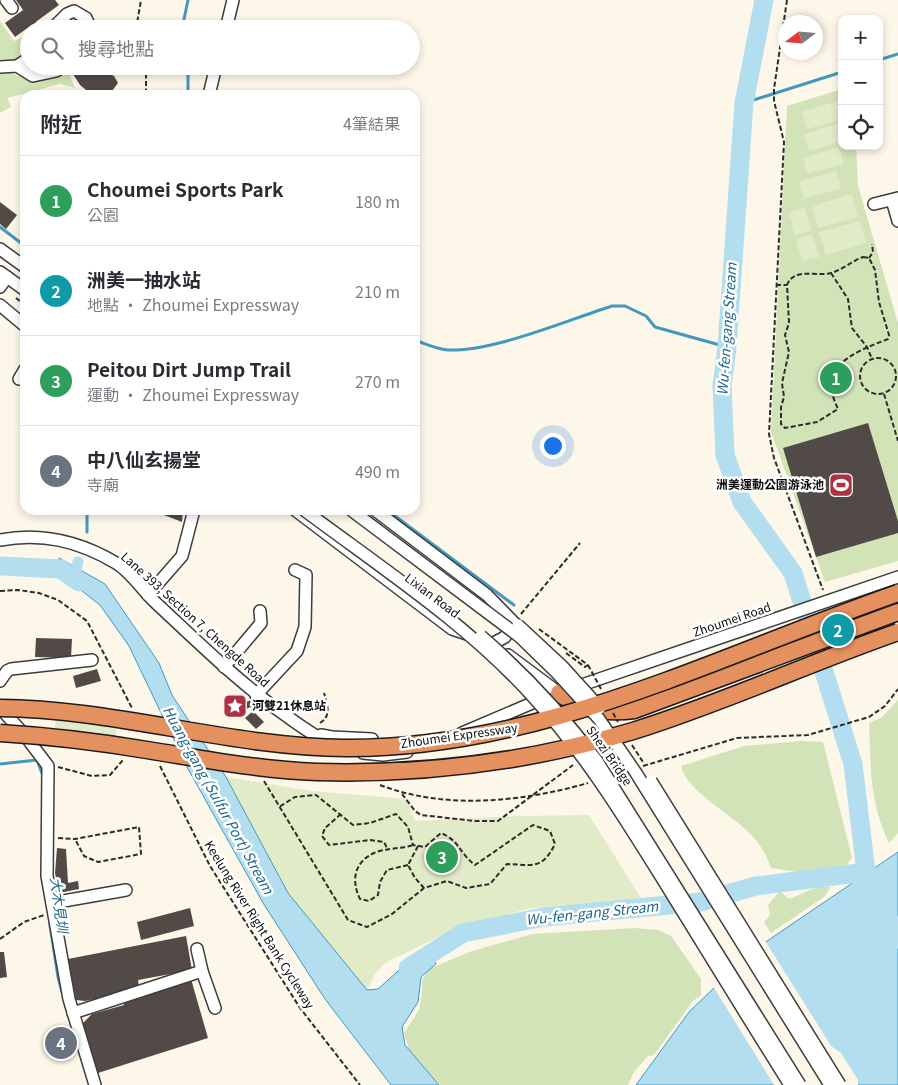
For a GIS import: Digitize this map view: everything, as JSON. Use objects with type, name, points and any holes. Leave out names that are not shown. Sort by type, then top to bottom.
[{"type":"highway","name":"Zhoumei Expressway","points":[[0,708],[92,714],[274,744],[346,748],[406,745],[524,727],[582,711],[645,690],[898,593]]},
{"type":"highway","points":[[567,690],[606,704],[631,706],[666,699],[898,612]]},
{"type":"highway","name":"Zhoumei Expressway","points":[[0,733],[41,736],[246,766],[305,771],[365,772],[499,761],[570,747],[633,730],[898,632]]},
{"type":"street","points":[[228,20],[233,0]]},
{"type":"street","points":[[61,20],[67,14],[74,11],[87,20]]},
{"type":"street","points":[[0,67],[17,66],[20,64]]},
{"type":"street","points":[[210,90],[214,75]]},
{"type":"street","points":[[874,204],[895,199],[898,222]]},
{"type":"street","points":[[0,249],[20,264]]},
{"type":"street","points":[[0,287],[7,277],[20,270]]},
{"type":"street","points":[[7,277],[20,286]]},
{"type":"street","points":[[0,305],[20,322]]},
{"type":"street","points":[[148,595],[182,556],[193,515]]},
{"type":"street","name":"Lixian Road","points":[[302,515],[452,629],[492,644],[567,690]]},
{"type":"street","points":[[311,515],[477,642],[534,697],[562,730],[603,784],[790,1085]]},
{"type":"street","name":"Shezi Bridge","points":[[324,515],[445,606],[482,637],[520,670],[566,719],[622,798],[800,1085]]},
{"type":"street","name":"Shezi Bridge","points":[[358,515],[520,637],[556,672],[599,719],[636,773],[830,1085]]},
{"type":"street","points":[[371,515],[526,632],[562,666],[605,714],[643,769],[840,1085]]},
{"type":"street","points":[[382,515],[487,595],[514,623],[567,690]]},
{"type":"street","name":"Lane 393, Section 7, Chengde Road","points":[[0,540],[19,536],[55,538],[84,546],[118,564],[148,595],[256,695],[308,731],[332,738],[380,739],[474,728],[567,690]]},
{"type":"street","points":[[256,695],[297,651],[305,627],[306,575],[295,570]]},
{"type":"street","name":"Zhoumei Road","points":[[567,690],[783,617],[822,600],[898,577]]},
{"type":"street","points":[[224,667],[261,623],[260,611]]},
{"type":"street","points":[[492,644],[505,637],[514,623]]},
{"type":"street","points":[[0,681],[7,670],[11,669],[92,660]]},
{"type":"street","points":[[0,708],[23,732],[48,766],[47,876],[73,1013],[95,1085]]},
{"type":"street","points":[[53,908],[126,890]]},
{"type":"street","points":[[197,949],[202,971],[215,1008]]},
{"type":"street","points":[[73,1013],[202,971]]},
{"type":"path","points":[[137,20],[140,0]]},
{"type":"path","points":[[786,0],[774,100],[784,142],[769,434],[774,458],[822,600]]},
{"type":"path","points":[[146,75],[146,90]]},
{"type":"path","points":[[869,258],[874,252],[872,244]]},
{"type":"path","points":[[863,257],[869,258],[875,270],[879,302],[889,335],[888,340],[867,347],[836,368],[831,380],[832,396],[838,409],[817,422],[785,428],[781,424],[781,407],[784,397],[782,383],[789,352],[784,335],[789,323],[787,285],[789,279],[794,276],[831,273],[850,261],[863,257]]},
{"type":"path","points":[[831,273],[848,299],[852,328],[867,347],[872,359]]},
{"type":"path","points":[[776,285],[787,285]]},
{"type":"path","points":[[872,359],[887,360],[896,373],[895,383],[884,394],[868,392],[860,380],[861,369],[872,359]]},
{"type":"path","points":[[884,394],[898,441]]},
{"type":"path","points":[[514,623],[580,543]]},
{"type":"path","points":[[0,591],[18,590],[39,593],[58,600],[87,621],[132,709]]},
{"type":"path","points":[[537,627],[588,665],[585,667],[569,655]]},
{"type":"path","points":[[808,735],[869,718],[885,706],[898,689]]},
{"type":"path","points":[[308,731],[324,721],[329,709],[324,693]]},
{"type":"path","points":[[48,766],[92,776],[110,775],[128,754]]},
{"type":"path","name":"Keelung River Right Bank Cycleway","points":[[156,759],[210,866],[300,1008],[360,1085]]},
{"type":"path","points":[[402,794],[415,811],[422,815],[475,821],[498,821],[579,760]]},
{"type":"path","points":[[260,774],[348,920],[367,927],[392,914],[424,888],[447,881],[466,888],[490,884],[507,864],[540,864],[548,858],[555,844],[550,831],[533,825],[475,865],[466,858],[453,838],[441,833],[425,847],[413,845],[374,852],[361,862],[355,871],[354,882],[360,899],[369,901],[378,895],[380,882],[387,870],[408,864],[418,846]]},
{"type":"path","points":[[279,807],[296,797],[316,795],[353,825],[370,823],[396,814],[408,827],[413,845]]},
{"type":"path","points":[[341,814],[325,828],[322,836],[329,845],[370,840],[384,842],[388,850]]},
{"type":"path","points":[[48,837],[75,839],[139,827],[141,854],[98,862],[84,856],[75,839]]},
{"type":"path","points":[[408,864],[415,878],[424,888]]},
{"type":"path","points":[[0,939],[4,939],[24,922],[53,908]]},
{"type":"green space","points":[[72,16],[78,17],[80,20],[68,20]]},
{"type":"green space","points":[[0,21],[14,41],[20,38],[20,58],[13,62],[0,63]]},
{"type":"green space","points":[[0,72],[10,73],[31,80],[55,75],[70,75],[75,88],[60,84],[37,90],[20,90],[20,95],[7,98],[11,107],[0,113]]},
{"type":"green space","points":[[838,90],[838,150],[856,150],[858,186],[898,323],[898,561],[825,582],[771,432],[787,106]]},
{"type":"green space","points":[[838,101],[838,120],[807,129],[802,112]]},
{"type":"green space","points":[[838,124],[838,142],[809,151],[804,134]]},
{"type":"green space","points":[[838,147],[844,164],[807,174],[803,158]]},
{"type":"green space","points":[[836,171],[841,188],[804,199],[799,182]]},
{"type":"green space","points":[[852,194],[858,217],[818,228],[812,206]]},
{"type":"green space","points":[[805,208],[811,230],[795,235],[789,213]]},
{"type":"green space","points":[[860,221],[866,243],[826,255],[819,232]]},
{"type":"green space","points":[[812,234],[819,257],[802,261],[796,239]]},
{"type":"green space","points":[[898,700],[898,833],[889,843],[882,827],[874,798],[869,723],[881,718]]},
{"type":"green space","points":[[58,703],[119,712],[114,749],[53,740]]},
{"type":"green space","points":[[800,741],[823,742],[852,858],[846,865],[798,872],[771,868],[764,851],[753,837],[692,786],[681,766],[744,746]]},
{"type":"green space","points":[[226,777],[311,791],[407,799],[415,821],[516,816],[589,815],[643,901],[526,909],[447,933],[385,963],[375,974],[367,990],[288,893]]},
{"type":"green space","points":[[819,886],[831,887],[824,897],[771,933],[764,922],[770,915],[768,905],[780,891],[788,898],[792,898]]},
{"type":"green space","points":[[634,928],[658,930],[671,936],[701,979],[701,995],[693,1001],[654,1055],[648,1056],[634,1072],[628,1085],[440,1085],[409,1050],[404,1033],[419,1010],[422,980],[429,969],[469,952],[532,934]]},
{"type":"water","points":[[59,558],[105,584],[159,663],[172,695],[226,777],[288,893],[367,990],[378,989],[426,946],[436,964],[421,977],[418,1002],[402,1027],[405,1045],[439,1085],[391,1085],[325,999],[263,903],[187,767],[129,646],[100,605],[59,573]]},
{"type":"water","points":[[898,852],[898,1085],[636,1085],[689,1012],[751,952]]},
{"type":"pier","points":[[764,939],[831,1046],[841,1053],[858,1080],[858,1085],[774,1085],[713,986],[749,950]]},
{"type":"building","points":[[16,0],[55,0],[59,5],[38,20],[20,20],[20,33],[15,37],[5,23],[23,10]]},
{"type":"building","points":[[74,75],[112,75],[118,83],[113,90],[86,90]]},
{"type":"building","points":[[0,202],[17,215],[6,229],[0,224]]},
{"type":"building","name":"洲美運動公園游泳池","points":[[868,423],[898,521],[898,533],[816,557],[783,448]]},
{"type":"building","points":[[164,515],[183,515],[182,522]]},
{"type":"building","points":[[36,638],[72,639],[71,658],[35,657]]},
{"type":"building","points":[[97,669],[101,681],[76,688],[73,676]]},
{"type":"building","points":[[251,700],[253,706],[239,712],[240,715],[236,717],[232,708]]},
{"type":"building","points":[[253,711],[264,722],[256,729],[245,718]]},
{"type":"building","points":[[57,848],[66,849],[68,883],[78,881],[79,889],[59,893],[55,873]]},
{"type":"building","points":[[190,908],[194,926],[141,940],[137,922]]},
{"type":"building","points":[[186,936],[192,970],[138,980],[139,987],[114,995],[85,1001],[76,1000],[68,959]]},
{"type":"building","points":[[0,952],[4,952],[7,977],[0,978]]},
{"type":"building","points":[[191,979],[208,1038],[98,1073],[82,1024],[92,1014],[124,1005],[123,1000]]},
{"type":"waterway","points":[[184,20],[188,0]]},
{"type":"waterway","name":"Wu-fen-gang Stream","points":[[764,0],[744,103],[727,347],[722,386],[725,455],[742,502],[793,573],[853,764],[866,872],[898,939]]},
{"type":"waterway","points":[[883,59],[898,54]]},
{"type":"waterway","points":[[744,103],[838,73]]},
{"type":"waterway","points":[[188,75],[188,90]]},
{"type":"waterway","points":[[0,227],[20,242]]},
{"type":"waterway","points":[[420,342],[448,350],[486,346],[553,327],[612,306],[625,306],[646,316],[655,327],[727,347]]},
{"type":"waterway","points":[[87,515],[87,532]]},
{"type":"waterway","points":[[394,515],[514,605]]},
{"type":"waterway","points":[[74,578],[78,562]]},
{"type":"waterway","name":"Huang-gang (Sulfur Port) Stream","points":[[0,566],[60,569],[79,582]]},
{"type":"waterway","name":"大木見圳","points":[[0,764],[37,760],[43,776]]},
{"type":"waterway","name":"Wu-fen-gang Stream","points":[[408,968],[463,933],[544,917],[700,902],[756,886],[866,872]]},
{"type":"waterway","name":"大木見圳","points":[[50,925],[62,992]]},
{"type":"place","name":"Choumei Sports Park","points":[[836,378]]},
{"type":"place","name":"洲美運動公園游泳池","points":[[841,485]]},
{"type":"place","name":"洲美一抽水站","points":[[838,630]]},
{"type":"place","name":"河雙21休息站","points":[[235,706]]},
{"type":"place","name":"Peitou Dirt Jump Trail","points":[[442,857]]},
{"type":"place","name":"中八仙玄揚堂","points":[[61,1043]]}]
